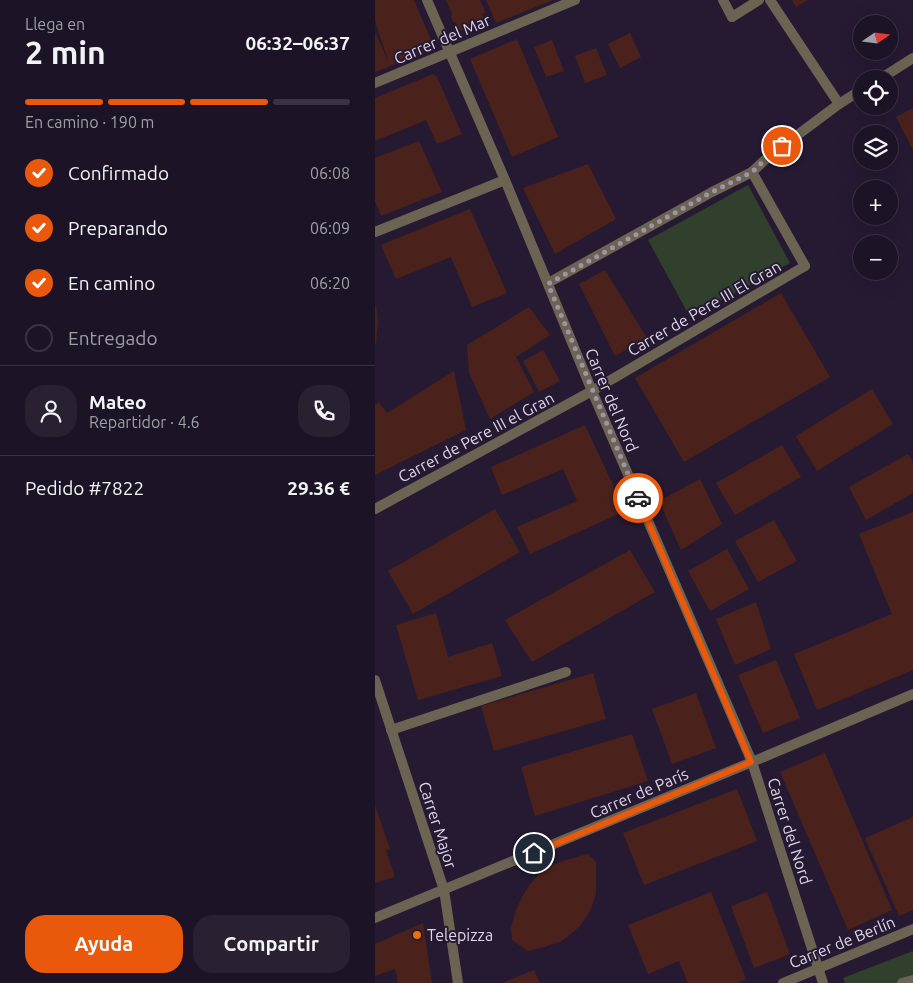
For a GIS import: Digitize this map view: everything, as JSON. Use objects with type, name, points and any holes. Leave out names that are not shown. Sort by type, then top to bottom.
[{"type":"street","name":"Carrer del Nord","points":[[427,0],[751,762],[823,983]]},
{"type":"street","name":"Carrer del Mar","points":[[375,83],[575,0]]},
{"type":"street","points":[[723,0],[732,17],[759,0]]},
{"type":"street","points":[[770,0],[839,104]]},
{"type":"street","points":[[894,70],[913,58]]},
{"type":"street","points":[[548,284],[712,192],[752,172],[768,157],[853,95]]},
{"type":"street","name":"Carrer de Pere III El Gran","points":[[592,391],[805,266],[752,172]]},
{"type":"street","points":[[375,232],[505,180]]},
{"type":"street","name":"Carrer de Pere III el Gran","points":[[375,509],[592,391]]},
{"type":"street","points":[[391,730],[565,672]]},
{"type":"street","name":"Carrer Major","points":[[375,680],[444,890],[458,983]]},
{"type":"street","name":"Carrer de París","points":[[375,918],[913,694]]},
{"type":"street","name":"Carrer de Berlín","points":[[783,983],[913,930]]},
{"type":"street","points":[[902,983],[913,980]]},
{"type":"green space","points":[[748,185],[790,263],[690,317],[648,240]]},
{"type":"green space","points":[[913,951],[913,983],[845,983],[843,978]]},
{"type":"building","points":[[375,0],[414,0],[435,49],[375,72],[375,32],[389,63],[375,21]]},
{"type":"building","points":[[446,0],[480,0],[486,13],[482,14],[485,21],[460,31],[456,23],[453,22]]},
{"type":"building","points":[[486,0],[553,0],[496,23]]},
{"type":"building","points":[[792,0],[808,0],[796,7]]},
{"type":"building","points":[[630,33],[641,57],[620,68],[608,44]]},
{"type":"building","points":[[517,39],[558,137],[512,157],[470,59]]},
{"type":"building","points":[[552,40],[564,71],[546,77],[534,47]]},
{"type":"building","points":[[596,48],[607,75],[585,83],[575,56]]},
{"type":"building","points":[[433,74],[437,77],[462,134],[437,144],[426,120],[375,141],[375,98]]},
{"type":"building","points":[[913,108],[913,150],[896,117]]},
{"type":"building","points":[[419,141],[442,192],[381,216],[375,201],[375,158]]},
{"type":"building","points":[[588,164],[616,219],[555,254],[523,188]]},
{"type":"building","points":[[470,209],[507,293],[472,307],[451,257],[396,279],[381,245]]},
{"type":"building","points":[[605,270],[647,338],[615,356],[579,284]]},
{"type":"building","points":[[781,293],[830,377],[684,462],[635,378]]},
{"type":"building","points":[[375,305],[378,321],[376,344],[375,344]]},
{"type":"building","points":[[529,307],[550,335],[516,357],[534,392],[490,419],[469,373],[467,345]]},
{"type":"building","points":[[543,350],[560,381],[539,392],[523,361]]},
{"type":"building","points":[[454,371],[466,430],[375,475],[375,405],[379,402],[387,413]]},
{"type":"building","points":[[872,389],[893,424],[817,471],[796,436]]},
{"type":"building","points":[[585,425],[625,511],[530,554],[517,527],[577,501],[563,469],[502,495],[491,467]]},
{"type":"building","points":[[782,445],[801,477],[735,515],[716,483]]},
{"type":"building","points":[[908,454],[913,462],[913,493],[866,520],[849,487]]},
{"type":"building","points":[[700,479],[722,524],[681,550],[659,501]]},
{"type":"building","points":[[495,509],[520,552],[413,614],[388,571]]},
{"type":"building","points":[[913,512],[913,670],[817,710],[794,654],[892,614],[859,534]]},
{"type":"building","points":[[774,520],[797,561],[758,582],[735,541]]},
{"type":"building","points":[[727,549],[749,589],[710,611],[688,571]]},
{"type":"building","points":[[630,550],[655,592],[532,662],[505,620]]},
{"type":"building","points":[[756,602],[771,649],[735,665],[716,619]]},
{"type":"building","points":[[436,613],[448,657],[492,643],[502,676],[418,700],[396,625]]},
{"type":"building","points":[[776,660],[800,718],[763,733],[738,675]]},
{"type":"building","points":[[593,673],[606,719],[494,751],[481,706]]},
{"type":"building","points":[[696,693],[716,748],[672,764],[652,709]]},
{"type":"building","points":[[632,734],[648,781],[535,816],[521,767]]},
{"type":"building","points":[[825,753],[892,910],[848,930],[780,772]]},
{"type":"building","points":[[737,789],[757,841],[644,885],[623,833]]},
{"type":"building","points":[[375,805],[390,849],[386,850],[395,877],[375,883]]},
{"type":"building","points":[[913,817],[913,910],[899,916],[865,838]]},
{"type":"building","points":[[588,854],[596,862],[596,893],[590,911],[580,926],[562,941],[528,951],[512,940],[511,928],[516,910],[530,884],[550,866]]},
{"type":"building","points":[[711,892],[746,979],[738,983],[688,983],[679,961],[648,974],[628,925]]},
{"type":"building","points":[[767,892],[790,954],[754,968],[731,906]]},
{"type":"building","points":[[423,923],[432,983],[398,983],[395,969],[375,976],[375,944]]},
{"type":"building","points":[[534,970],[540,983],[502,983]]},
{"type":"way so far","points":[[638,498],[548,284],[712,192],[752,172],[782,146]]},
{"type":"place","name":"Telepizza","points":[[417,935]]},
{"type":"route","points":[[534,853],[751,762],[638,498]]}]
